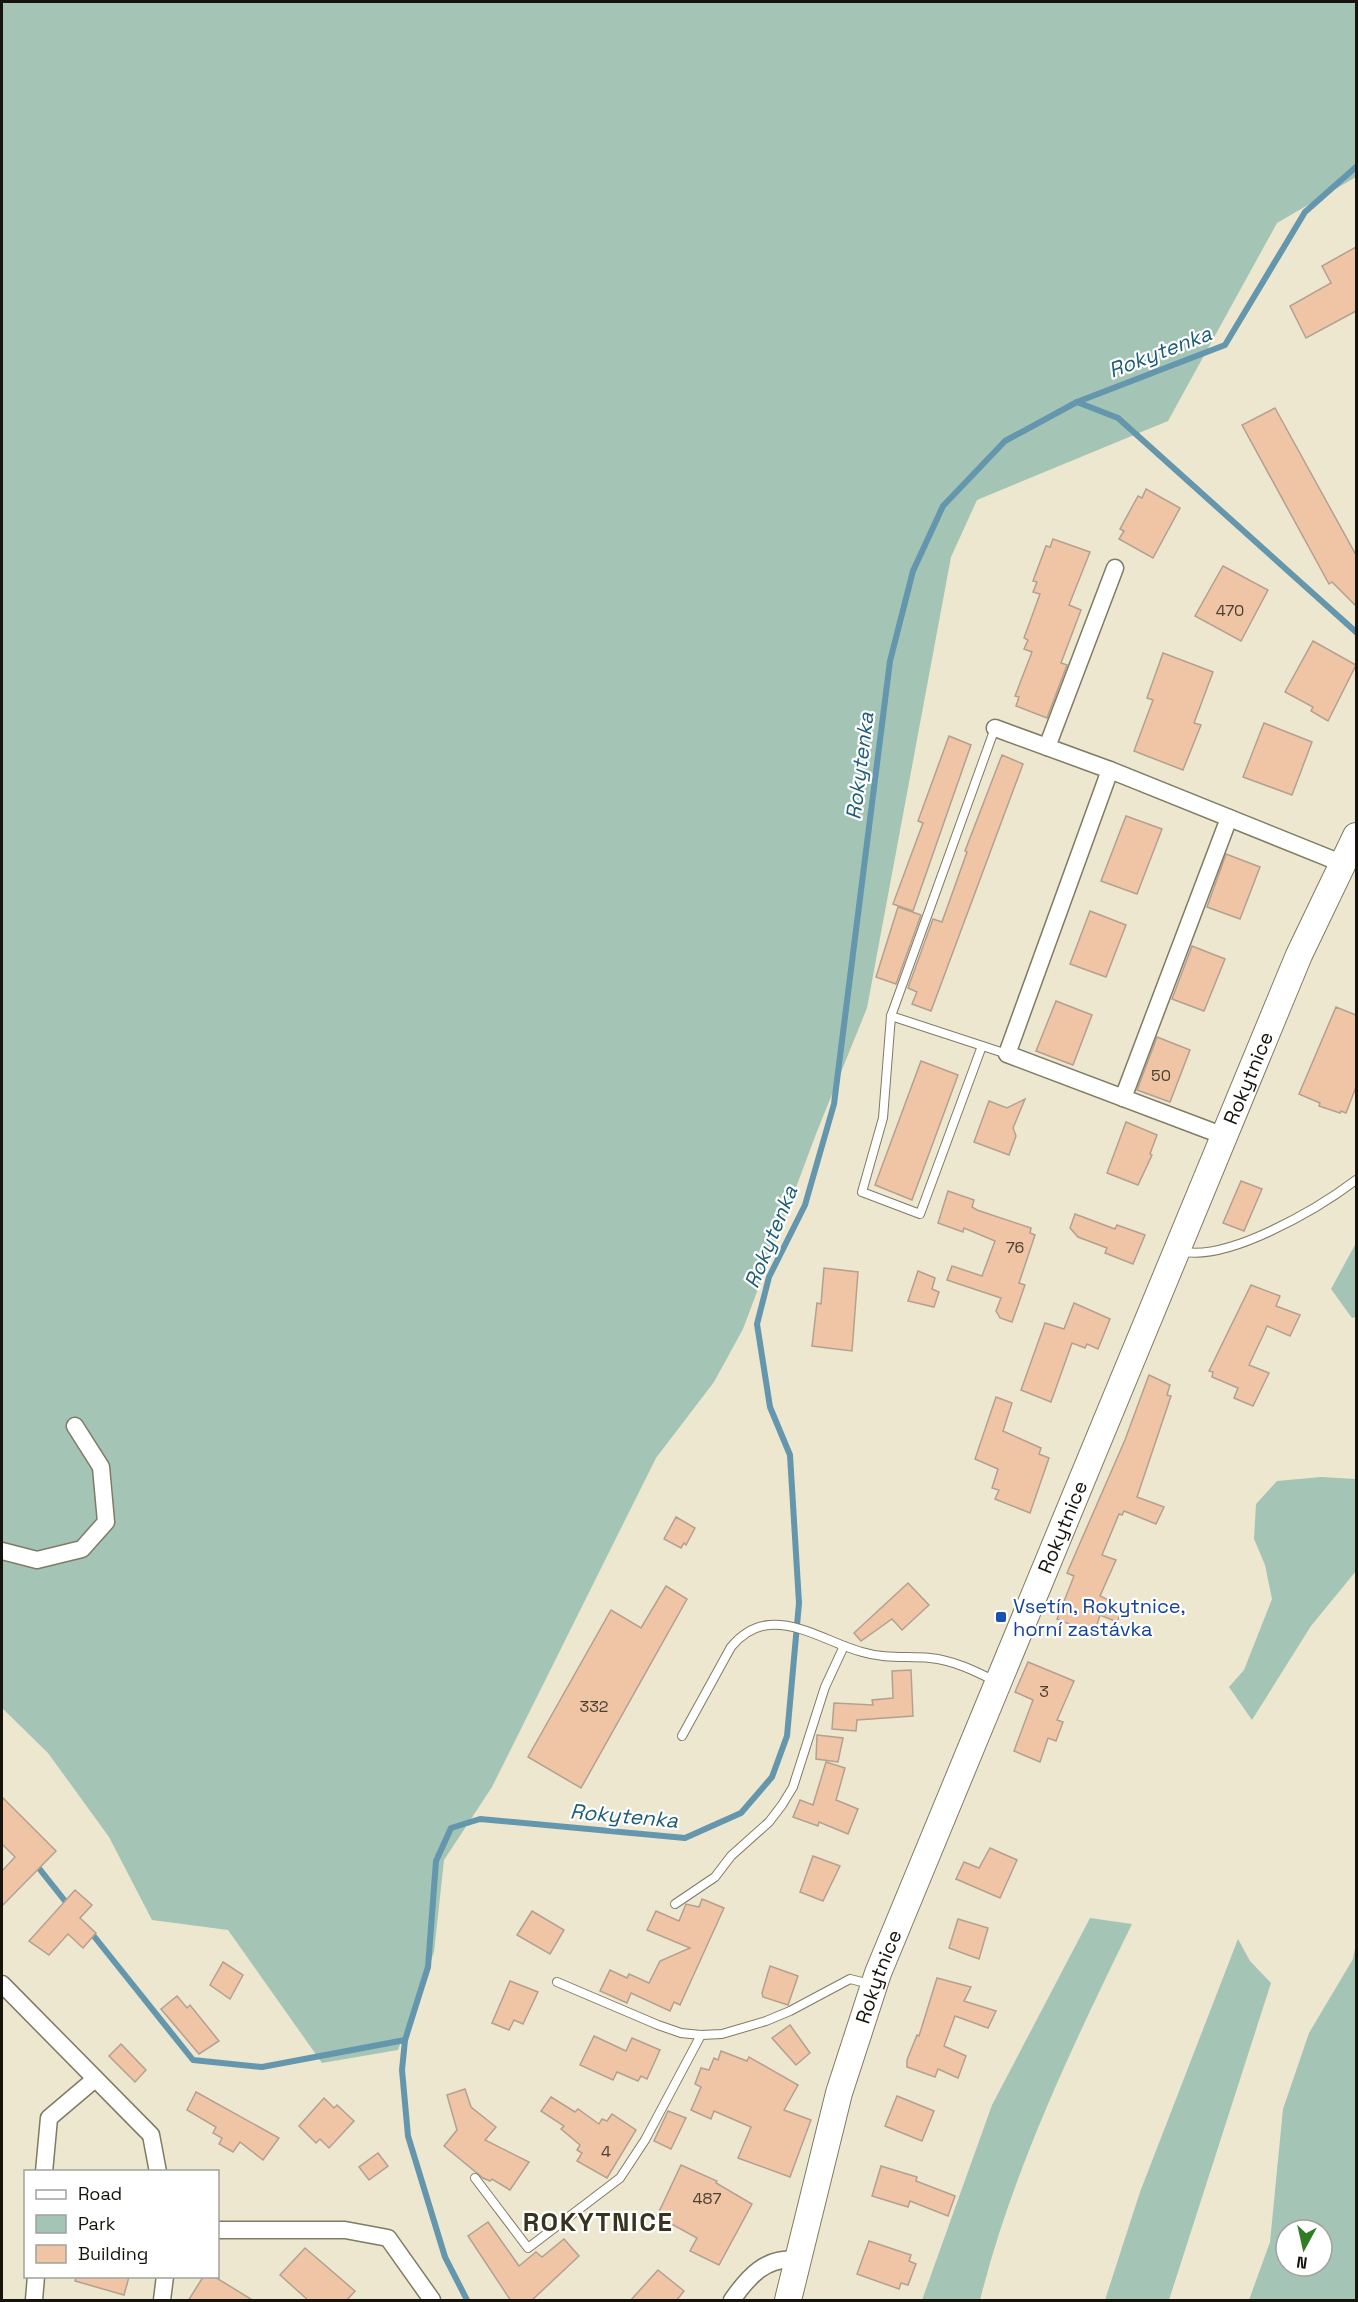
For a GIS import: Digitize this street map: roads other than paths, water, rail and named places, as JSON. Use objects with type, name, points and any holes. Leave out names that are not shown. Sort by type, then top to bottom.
[{"type":"main road","name":"Rokytnice","points":[[788,2301],[839,2093],[874,1985],[1299,955],[1341,863],[1356,836]]},
{"type":"street","points":[[1047,747],[1115,568]]},
{"type":"street","points":[[995,728],[1110,770],[1341,863]]},
{"type":"street","points":[[1110,770],[1007,1054],[1224,1136]]},
{"type":"street","points":[[1123,1098],[1229,818]]},
{"type":"street","points":[[2,1551],[37,1560],[82,1550],[106,1522],[101,1467],[75,1426]]},
{"type":"street","points":[[2,1984],[151,2135],[159,2170]]},
{"type":"street","points":[[44,2170],[49,2118],[95,2079]]},
{"type":"street","points":[[219,2230],[345,2230],[387,2238],[432,2301]]},
{"type":"street","points":[[732,2301],[750,2277],[762,2268],[782,2258],[797,2260]]},
{"type":"street","points":[[34,2301],[36,2278]]},
{"type":"street","points":[[162,2301],[165,2278]]},
{"type":"lane","points":[[982,1046],[920,1214],[862,1192],[883,1118],[891,1016],[995,728]]},
{"type":"lane","points":[[891,1016],[1007,1054]]},
{"type":"lane","points":[[1177,1250],[1192,1254],[1209,1252],[1252,1239],[1319,1206],[1356,1180]]},
{"type":"lane","points":[[682,1736],[731,1647],[741,1636],[769,1625],[804,1631],[886,1658],[932,1658],[950,1662],[998,1682]]},
{"type":"lane","points":[[675,1904],[715,1877],[731,1856],[769,1822],[782,1805],[797,1777],[825,1687],[844,1646]]},
{"type":"lane","points":[[557,1982],[658,2025],[681,2033],[701,2035],[722,2034],[766,2021],[850,1979],[874,1985]]},
{"type":"lane","points":[[475,2178],[528,2248],[620,2178],[645,2140],[701,2035]]},
{"type":"waterway","name":"Rokytenka","points":[[467,2300],[445,2257],[408,2136],[402,2070],[405,2040],[428,1967],[436,1861],[451,1828],[480,1819],[685,1838],[741,1813],[772,1777],[787,1736],[799,1603],[790,1455],[770,1407],[757,1324],[769,1277],[805,1205],[834,1104],[890,661],[913,571],[943,506],[1005,441],[1077,402],[1225,345],[1305,212],[1356,167]]},
{"type":"waterway","points":[[1077,402],[1118,418],[1356,632]]},
{"type":"waterway","points":[[34,1862],[69,1906]]},
{"type":"waterway","points":[[89,1930],[193,2060],[262,2067],[405,2040]]},
{"type":"place","name":"Vsetín, Rokytnice, horní zastávka","points":[[1001,1617]]},
{"type":"district","name":"ROKYTNICE","points":[[598,2222]]}]
